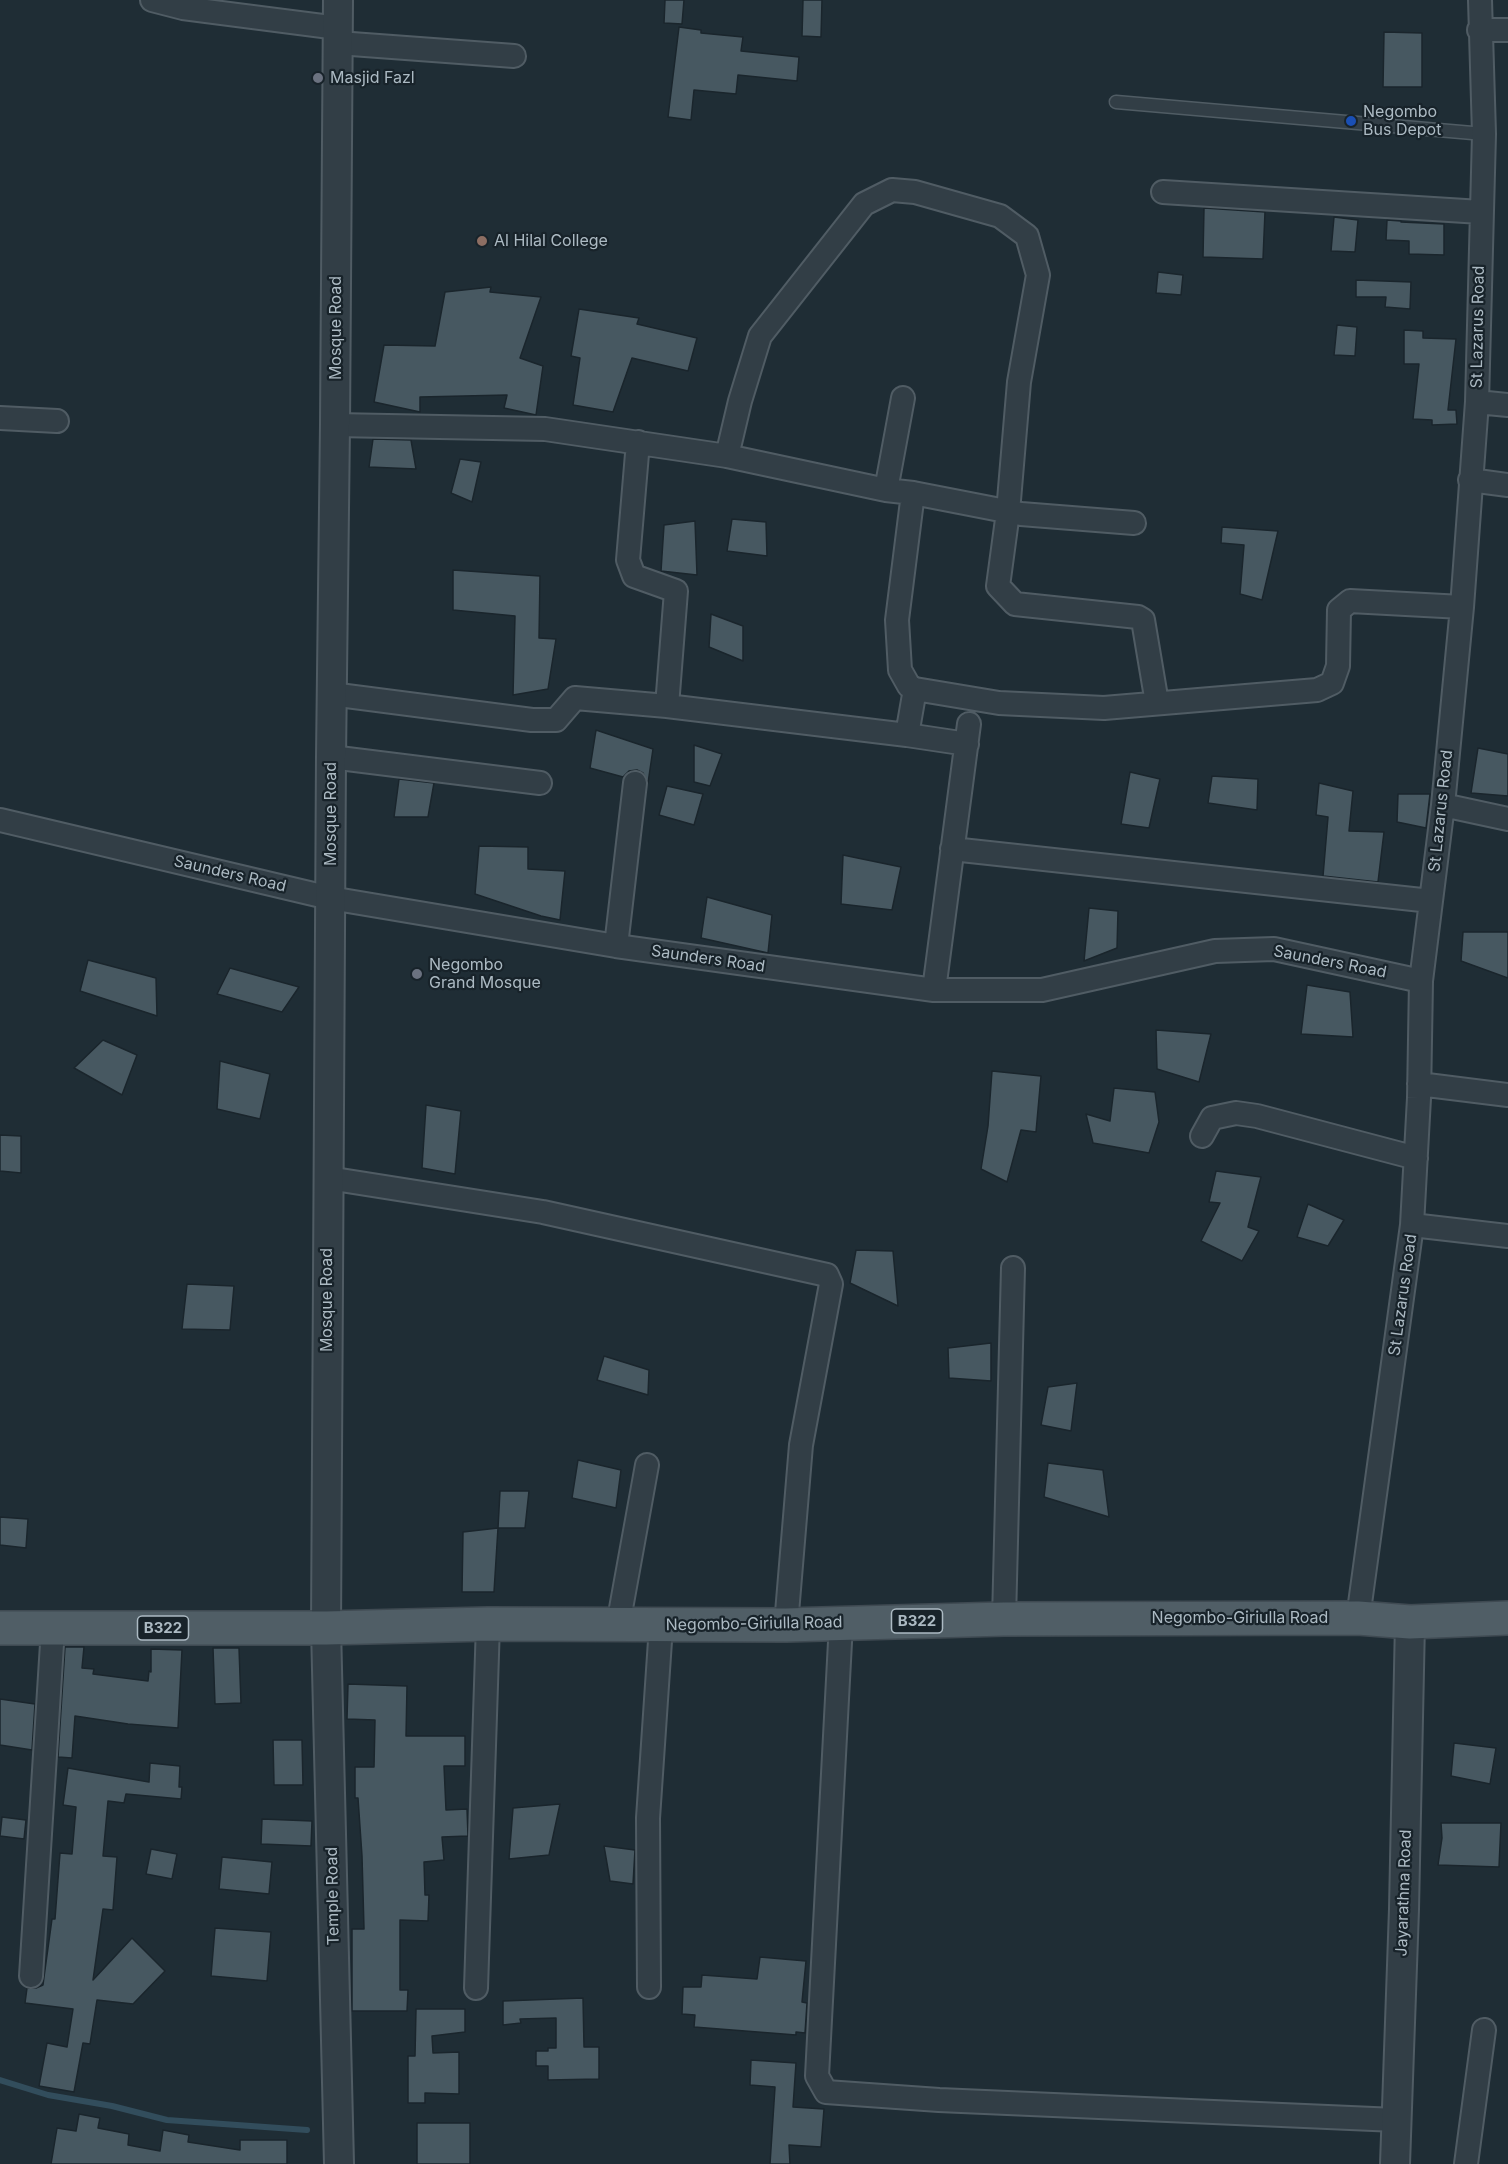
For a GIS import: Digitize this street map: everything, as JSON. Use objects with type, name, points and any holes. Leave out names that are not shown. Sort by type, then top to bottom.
[{"type":"main road","name":"Negombo-Giriulla Road","points":[[0,1628],[326,1628],[488,1624],[786,1625],[1004,1619],[1358,1618],[1410,1622],[1508,1618]]},
{"type":"street","points":[[152,0],[183,8],[338,36],[514,56]]},
{"type":"street","name":"Mosque Road","points":[[326,1628],[338,0]]},
{"type":"street","name":"St Lazarus Road","points":[[1358,1618],[1413,1224],[1421,981],[1443,805],[1462,607],[1477,402],[1484,134],[1479,30],[1480,0]]},
{"type":"street","points":[[1479,30],[1508,30]]},
{"type":"street","points":[[727,456],[740,401],[760,336],[864,204],[892,190],[915,192],[1000,216],[1027,236],[1038,275],[1019,382],[1008,512],[998,586],[1015,604],[1143,620],[1157,703]]},
{"type":"street","points":[[1163,192],[1481,212]]},
{"type":"street","points":[[886,490],[903,398]]},
{"type":"street","points":[[1477,402],[1508,405]]},
{"type":"street","points":[[0,418],[57,421]]},
{"type":"street","points":[[335,425],[545,429],[727,456],[886,490],[913,493],[1008,512],[1134,523]]},
{"type":"street","points":[[638,442],[627,560],[634,576],[676,591],[667,706]]},
{"type":"street","points":[[1470,480],[1508,485]]},
{"type":"street","points":[[913,493],[897,620],[900,670],[909,686],[915,689],[999,703],[1104,708],[1317,690],[1332,683],[1338,666],[1339,610],[1350,601],[1462,607]]},
{"type":"street","points":[[907,735],[915,689]]},
{"type":"street","points":[[332,694],[532,720],[556,720],[575,698],[667,706],[907,735],[968,734],[934,990]]},
{"type":"street","points":[[331,757],[540,783]]},
{"type":"street","points":[[616,946],[635,783]]},
{"type":"street","points":[[1443,805],[1508,819]]},
{"type":"street","name":"Saunders Road","points":[[0,820],[330,898],[616,946],[934,990],[1042,990],[1215,951],[1274,949],[1421,981]]},
{"type":"street","points":[[952,849],[1431,901]]},
{"type":"street","points":[[1419,1084],[1508,1095]]},
{"type":"street","points":[[1202,1136],[1212,1118],[1236,1113],[1257,1116],[1416,1158]]},
{"type":"street","points":[[328,1179],[543,1212],[827,1275],[831,1284],[801,1445],[786,1625]]},
{"type":"street","points":[[1413,1224],[1508,1236]]},
{"type":"street","points":[[1004,1619],[1013,1268]]},
{"type":"street","points":[[618,1625],[647,1465]]},
{"type":"street","name":"Jayarathna Road","points":[[1395,2164],[1404,1909],[1410,1622]]},
{"type":"street","points":[[841,1623],[817,2076],[826,2092],[939,2100],[1396,2120]]},
{"type":"street","points":[[476,1988],[488,1624]]},
{"type":"street","points":[[649,1987],[648,1818],[661,1626]]},
{"type":"street","points":[[31,1976],[53,1628]]},
{"type":"street","name":"Temple Road","points":[[326,1628],[339,2164]]},
{"type":"street","points":[[1466,2164],[1484,2030]]},
{"type":"lane","points":[[1116,102],[1484,134]]},
{"type":"building","points":[[665,0],[684,0],[682,24],[664,23]]},
{"type":"building","points":[[803,0],[822,0],[821,37],[802,36]]},
{"type":"building","points":[[679,27],[701,30],[701,33],[743,37],[741,51],[799,57],[797,81],[738,75],[736,94],[694,90],[691,120],[668,117]]},
{"type":"building","points":[[1384,32],[1422,33],[1422,87],[1383,87]]},
{"type":"building","points":[[1204,208],[1265,212],[1263,259],[1203,257]]},
{"type":"building","points":[[1334,217],[1358,220],[1355,252],[1331,251]]},
{"type":"building","points":[[1387,220],[1444,224],[1444,255],[1409,254],[1409,241],[1386,240]]},
{"type":"building","points":[[1158,272],[1183,275],[1181,295],[1156,293]]},
{"type":"building","points":[[1356,280],[1411,282],[1410,309],[1385,307],[1386,297],[1356,297]]},
{"type":"building","points":[[491,287],[490,292],[541,297],[520,358],[543,366],[536,415],[504,408],[507,395],[420,397],[420,412],[374,402],[384,345],[435,346],[445,292]]},
{"type":"building","points":[[579,309],[639,318],[637,324],[697,338],[688,371],[632,358],[613,412],[573,405],[580,358],[571,356]]},
{"type":"building","points":[[1337,325],[1357,327],[1355,356],[1334,355]]},
{"type":"building","points":[[1404,330],[1423,331],[1423,338],[1456,339],[1448,410],[1456,410],[1457,424],[1432,425],[1432,420],[1413,419],[1419,364],[1404,364]]},
{"type":"building","points":[[373,439],[411,440],[416,469],[369,467]]},
{"type":"building","points":[[460,459],[481,462],[472,502],[451,493]]},
{"type":"building","points":[[732,519],[766,522],[767,556],[727,551]]},
{"type":"building","points":[[695,521],[697,575],[661,571],[664,525]]},
{"type":"building","points":[[1222,527],[1278,531],[1262,600],[1240,594],[1244,545],[1221,543]]},
{"type":"building","points":[[453,570],[540,576],[539,638],[556,639],[548,689],[513,695],[515,616],[453,610]]},
{"type":"building","points":[[711,614],[743,626],[743,661],[709,647]]},
{"type":"building","points":[[596,730],[653,749],[648,783],[643,773],[637,770],[629,771],[623,777],[590,768]]},
{"type":"building","points":[[694,745],[722,754],[710,786],[694,782]]},
{"type":"building","points":[[1478,748],[1508,754],[1508,796],[1471,793]]},
{"type":"building","points":[[1130,772],[1160,779],[1149,828],[1121,824]]},
{"type":"building","points":[[1212,776],[1258,779],[1257,810],[1208,803]]},
{"type":"building","points":[[399,779],[434,783],[428,817],[394,817]]},
{"type":"building","points":[[1319,783],[1353,791],[1349,831],[1384,832],[1378,882],[1323,876],[1328,817],[1316,815]]},
{"type":"building","points":[[667,786],[703,794],[694,825],[659,815]]},
{"type":"building","points":[[1398,794],[1430,794],[1426,828],[1397,822]]},
{"type":"building","points":[[479,846],[528,847],[528,869],[565,871],[560,920],[475,894]]},
{"type":"building","points":[[843,855],[901,867],[892,910],[841,904]]},
{"type":"building","points":[[707,897],[772,915],[768,953],[701,938]]},
{"type":"building","points":[[1089,908],[1118,911],[1117,948],[1084,961]]},
{"type":"building","points":[[1463,932],[1508,932],[1508,978],[1461,961]]},
{"type":"building","points":[[88,960],[156,978],[157,1016],[80,991]]},
{"type":"building","points":[[230,968],[299,987],[282,1012],[217,994]]},
{"type":"building","points":[[1307,985],[1350,992],[1353,1037],[1301,1034]]},
{"type":"building","points":[[1156,1030],[1211,1034],[1199,1082],[1157,1069]]},
{"type":"building","points":[[103,1040],[137,1055],[122,1095],[74,1068]]},
{"type":"building","points":[[220,1061],[270,1074],[260,1119],[217,1109]]},
{"type":"building","points":[[992,1071],[1041,1076],[1036,1132],[1021,1130],[1007,1182],[981,1169],[988,1126]]},
{"type":"building","points":[[1114,1088],[1155,1092],[1159,1122],[1149,1153],[1093,1143],[1086,1114],[1110,1121]]},
{"type":"building","points":[[426,1105],[461,1111],[455,1174],[422,1168]]},
{"type":"building","points":[[0,1135],[21,1136],[21,1173],[0,1171]]},
{"type":"building","points":[[1216,1171],[1261,1177],[1248,1227],[1259,1231],[1242,1261],[1201,1241],[1220,1203],[1209,1202]]},
{"type":"building","points":[[1308,1204],[1344,1220],[1328,1246],[1297,1237]]},
{"type":"building","points":[[856,1250],[893,1251],[898,1306],[850,1283]]},
{"type":"building","points":[[187,1284],[234,1286],[230,1330],[182,1329]]},
{"type":"building","points":[[991,1343],[991,1381],[949,1378],[948,1348]]},
{"type":"building","points":[[604,1356],[649,1370],[648,1395],[597,1380]]},
{"type":"building","points":[[1077,1383],[1071,1431],[1041,1425],[1048,1387]]},
{"type":"building","points":[[578,1460],[621,1470],[616,1508],[572,1498]]},
{"type":"building","points":[[1048,1463],[1103,1470],[1109,1517],[1044,1497]]},
{"type":"building","points":[[500,1491],[529,1491],[525,1528],[498,1528]]},
{"type":"building","points":[[0,1517],[28,1519],[26,1548],[0,1545]]},
{"type":"building","points":[[498,1528],[494,1592],[462,1592],[463,1532]]},
{"type":"building","points":[[65,1647],[84,1647],[82,1668],[94,1669],[93,1674],[148,1681],[149,1671],[151,1672],[151,1649],[182,1650],[178,1728],[128,1724],[75,1716],[72,1758],[58,1757]]},
{"type":"building","points":[[213,1648],[239,1648],[241,1703],[215,1704]]},
{"type":"building","points":[[348,1684],[407,1686],[406,1736],[465,1736],[465,1766],[444,1766],[446,1810],[467,1809],[468,1836],[442,1837],[444,1860],[424,1862],[425,1895],[429,1895],[428,1921],[400,1920],[400,1990],[408,1990],[407,2011],[352,2011],[352,1929],[364,1929],[362,1856],[358,1798],[355,1798],[355,1767],[374,1767],[375,1720],[347,1719]]},
{"type":"building","points":[[0,1699],[35,1704],[32,1750],[0,1745]]},
{"type":"building","points":[[273,1740],[302,1740],[303,1785],[274,1785]]},
{"type":"building","points":[[1454,1743],[1496,1748],[1490,1784],[1451,1776]]},
{"type":"building","points":[[150,1763],[180,1766],[181,1799],[126,1794],[124,1803],[108,1801],[103,1856],[117,1857],[113,1910],[103,1909],[93,1980],[132,1938],[165,1971],[133,2004],[97,2000],[90,2044],[83,2043],[74,2092],[39,2086],[47,2043],[67,2047],[73,2009],[25,2003],[27,1988],[43,1985],[52,1919],[55,1919],[60,1853],[72,1854],[76,1807],[63,1805],[68,1768],[149,1782]]},
{"type":"building","points":[[560,1804],[549,1855],[509,1859],[513,1808]]},
{"type":"building","points":[[2,1817],[26,1820],[24,1839],[0,1836]]},
{"type":"building","points":[[262,1819],[312,1821],[311,1846],[261,1844]]},
{"type":"building","points":[[1441,1823],[1501,1823],[1499,1867],[1438,1865],[1442,1838]]},
{"type":"building","points":[[604,1846],[635,1850],[633,1884],[610,1881]]},
{"type":"building","points":[[151,1849],[177,1854],[172,1879],[146,1874]]},
{"type":"building","points":[[222,1857],[272,1862],[269,1894],[219,1889]]},
{"type":"building","points":[[215,1928],[271,1932],[267,1981],[211,1976]]},
{"type":"building","points":[[760,1957],[806,1961],[802,2002],[807,2003],[805,2033],[796,2032],[796,2035],[694,2027],[695,2015],[682,2014],[683,1987],[701,1987],[702,1975],[757,1979]]},
{"type":"building","points":[[583,1998],[584,2047],[599,2047],[599,2079],[548,2080],[548,2066],[536,2066],[536,2051],[556,2048],[556,2018],[520,2019],[521,2023],[503,2025],[503,2001]]},
{"type":"building","points":[[416,2009],[465,2009],[465,2032],[432,2036],[433,2053],[459,2052],[459,2094],[425,2093],[425,2103],[408,2103],[408,2056],[415,2056]]},
{"type":"building","points":[[751,2060],[796,2063],[793,2107],[824,2109],[821,2147],[789,2145],[790,2164],[770,2164],[775,2087],[750,2085]]},
{"type":"building","points":[[79,2114],[100,2118],[98,2128],[129,2134],[128,2145],[160,2151],[163,2130],[189,2135],[188,2142],[240,2150],[240,2140],[287,2140],[287,2164],[51,2164],[57,2128],[76,2131]]},
{"type":"building","points":[[417,2123],[470,2123],[470,2164],[417,2164]]},
{"type":"waterway","points":[[0,2080],[48,2095],[112,2106],[167,2120],[307,2130]]},
{"type":"place","name":"Masjid Fazl","points":[[318,78]]},
{"type":"place","name":"Negombo Bus Depot","points":[[1351,121]]},
{"type":"place","name":"Al Hilal College","points":[[482,241]]},
{"type":"place","name":"Negombo Grand Mosque","points":[[417,974]]}]
